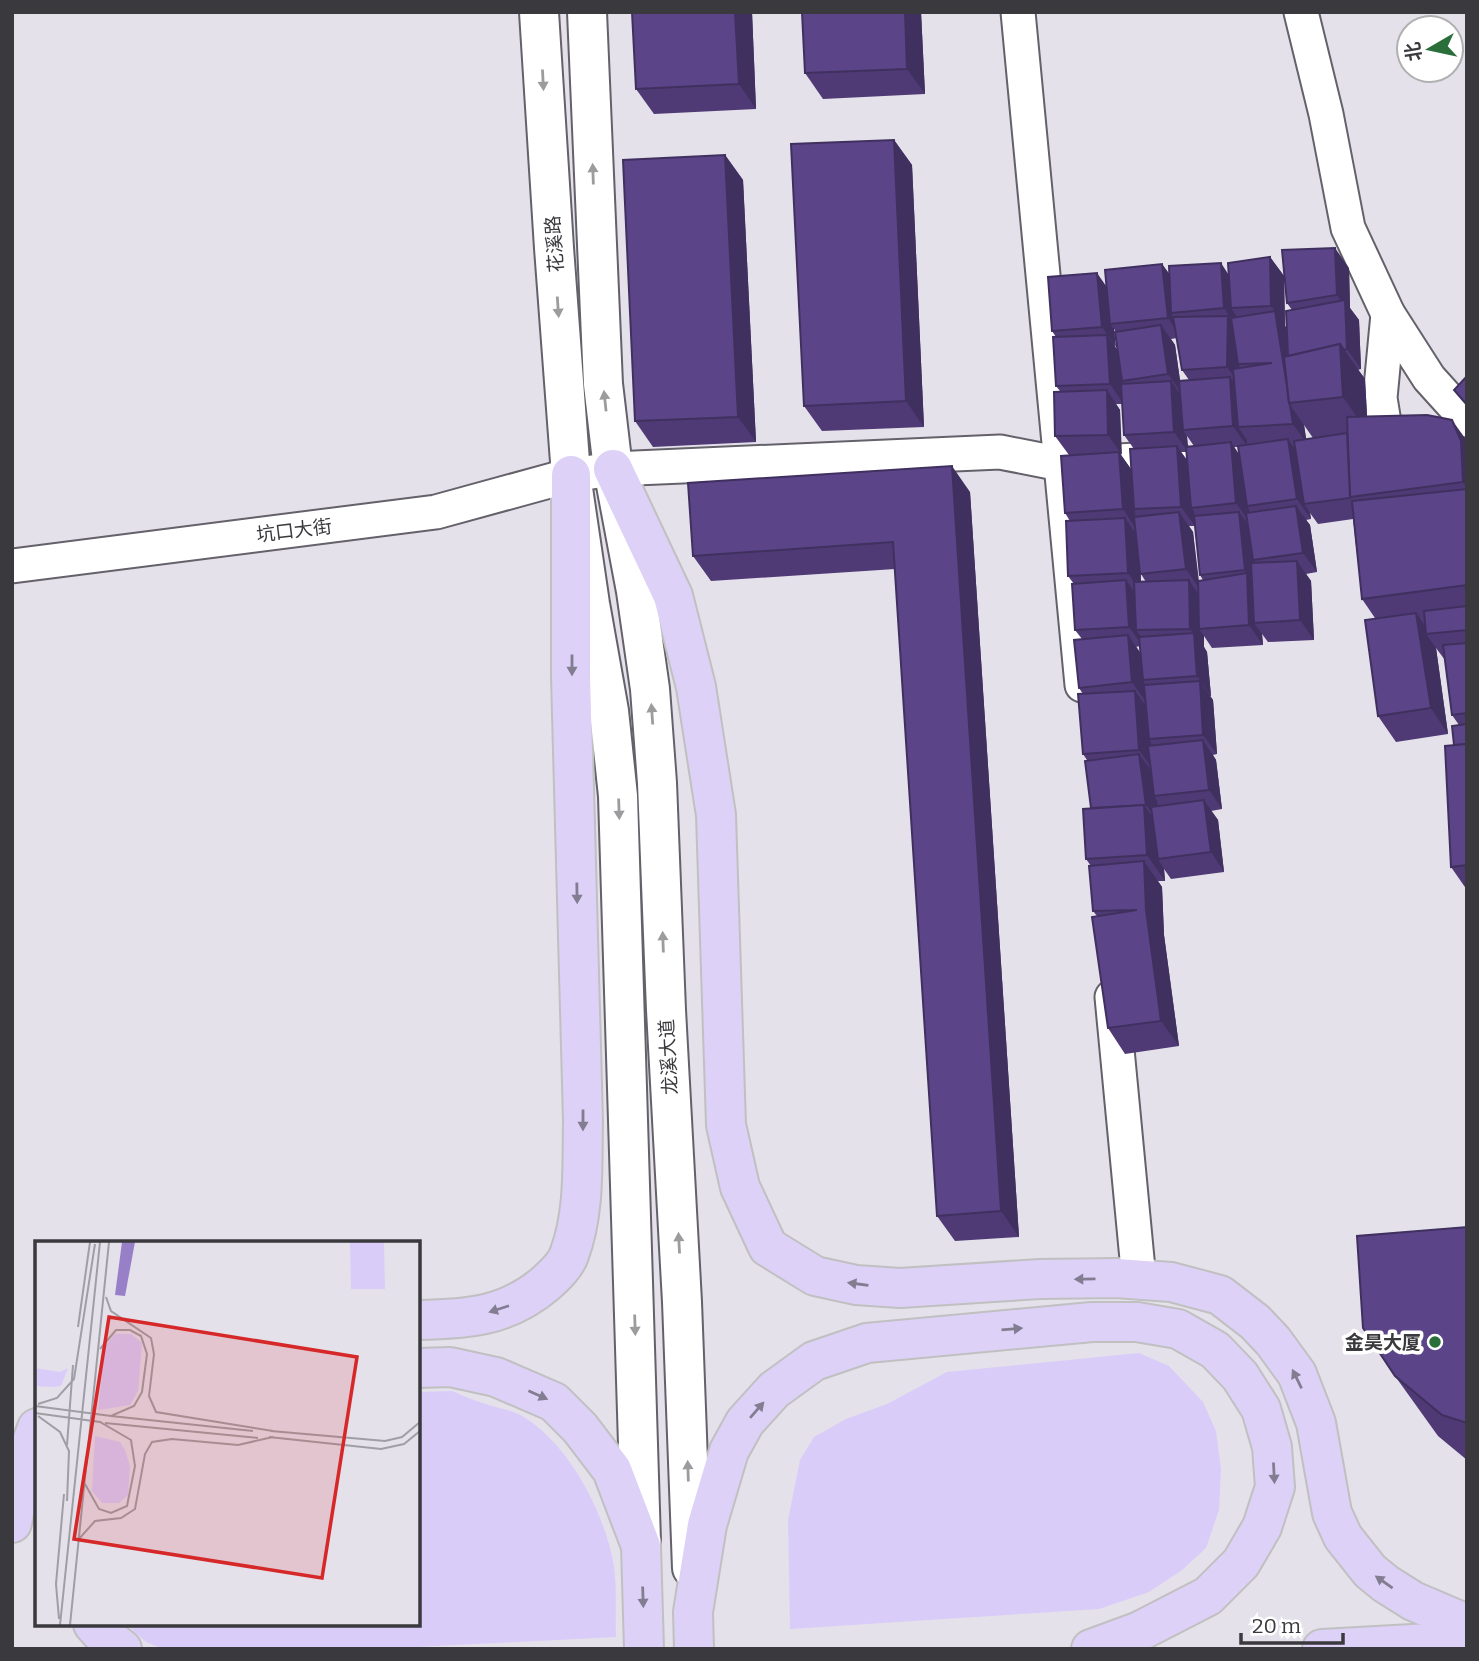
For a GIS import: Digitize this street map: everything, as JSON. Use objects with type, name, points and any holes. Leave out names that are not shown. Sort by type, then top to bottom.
[{"type":"main road","points":[[612,468],[673,596],[696,687],[716,814],[726,1125],[740,1187],[768,1247],[815,1276],[856,1285],[900,1288],[1040,1279],[1116,1278],[1171,1282],[1220,1295],[1255,1322],[1297,1374],[1316,1423],[1332,1513],[1343,1537],[1370,1572],[1386,1584],[1413,1601],[1467,1624]]},
{"type":"main road","points":[[420,1320],[471,1318],[506,1308],[531,1295],[554,1276],[568,1257],[577,1227],[582,1184],[583,1121],[572,677],[571,475]]},
{"type":"main road","points":[[694,1630],[707,1525],[729,1451],[745,1422],[774,1390],[814,1361],[867,1343],[944,1335],[1092,1322],[1137,1322],[1178,1329],[1215,1350],[1240,1376],[1261,1409],[1272,1447],[1275,1487],[1262,1527],[1241,1563],[1208,1596],[1140,1630],[1091,1649]]},
{"type":"main road","points":[[434,1367],[496,1377],[554,1402],[580,1427],[612,1470],[641,1546],[644,1649]]},
{"type":"main road","points":[[12,1523],[24,1463],[35,1433]]},
{"type":"main road","points":[[95,1626],[122,1649]]},
{"type":"main road","points":[[1322,1649],[1467,1641]]},
{"type":"street","name":"花溪路","points":[[539,12],[571,475]]},
{"type":"street","points":[[587,12],[603,384],[612,468]]},
{"type":"street","points":[[1018,12],[1085,714]]},
{"type":"street","points":[[1301,12],[1326,114],[1348,228],[1388,314],[1429,378],[1422,436]]},
{"type":"street","points":[[1388,314],[1380,398],[1422,436]]},
{"type":"street","name":"坑口大街","points":[[12,566],[436,512],[571,475],[612,468],[1000,452],[1061,464],[1209,456]]},
{"type":"street","name":"龙溪大道","points":[[612,468],[636,591],[650,689],[657,783],[682,1302],[694,1630]]},
{"type":"street","points":[[571,475],[609,711],[618,796],[641,1546]]},
{"type":"street","points":[[1109,964],[1139,1280]]},
{"type":"shaded area","points":[[1139,1353],[1169,1366],[1203,1402],[1216,1431],[1221,1469],[1219,1510],[1206,1548],[1182,1570],[1149,1592],[1099,1609],[790,1629],[788,1520],[800,1460],[814,1437],[846,1419],[887,1404],[947,1372]]},
{"type":"shaded area","points":[[452,1391],[512,1411],[539,1428],[570,1462],[594,1503],[610,1547],[615,1575],[616,1637],[377,1649],[163,1649],[146,1642],[128,1626],[420,1626],[420,1392]]},
{"type":"building","points":[[632,12],[735,12],[739,84],[636,89]]},
{"type":"building","points":[[802,12],[905,12],[907,69],[805,73]]},
{"type":"building","points":[[894,140],[906,401],[804,406],[791,144]]},
{"type":"building","points":[[725,155],[738,417],[635,421],[623,160]]},
{"type":"building","points":[[1335,248],[1337,295],[1287,303],[1282,250]]},
{"type":"building","points":[[1270,257],[1271,306],[1231,308],[1228,263]]},
{"type":"building","points":[[1221,263],[1224,308],[1171,313],[1169,266]]},
{"type":"building","points":[[1162,264],[1168,318],[1110,324],[1105,270]]},
{"type":"building","points":[[1097,273],[1102,327],[1052,331],[1048,277]]},
{"type":"building","points":[[1345,300],[1347,349],[1344,350],[1340,344],[1288,356],[1286,311]]},
{"type":"building","points":[[1275,311],[1293,424],[1238,427],[1233,369],[1272,363],[1238,364],[1231,318]]},
{"type":"building","points":[[1228,316],[1227,367],[1182,370],[1173,317]]},
{"type":"building","points":[[1161,325],[1168,374],[1122,381],[1115,332]]},
{"type":"building","points":[[1107,335],[1110,384],[1056,386],[1053,337]]},
{"type":"building","points":[[1340,344],[1343,397],[1289,403],[1284,357]]},
{"type":"building","points":[[1467,376],[1467,405],[1454,390]]},
{"type":"building","points":[[1230,377],[1233,426],[1183,430],[1179,381]]},
{"type":"building","points":[[1171,381],[1174,432],[1124,435],[1121,384]]},
{"type":"building","points":[[1107,390],[1108,435],[1055,436],[1054,392]]},
{"type":"building","points":[[1427,415],[1452,420],[1461,441],[1463,482],[1350,497],[1347,417]]},
{"type":"building","points":[[1347,433],[1350,498],[1304,504],[1294,441]]},
{"type":"building","points":[[1288,439],[1297,499],[1247,506],[1238,446]]},
{"type":"building","points":[[1231,442],[1236,503],[1191,508],[1186,447]]},
{"type":"building","points":[[1177,446],[1181,507],[1134,509],[1130,449]]},
{"type":"building","points":[[1119,452],[1123,509],[1065,513],[1061,456]]},
{"type":"building","points":[[952,466],[1001,1211],[937,1216],[893,542],[693,556],[688,483]]},
{"type":"building","points":[[1467,489],[1467,585],[1362,599],[1352,501]]},
{"type":"building","points":[[1296,506],[1303,553],[1253,560],[1246,513]]},
{"type":"building","points":[[1179,512],[1186,569],[1140,574],[1134,517]]},
{"type":"building","points":[[1239,512],[1245,570],[1200,575],[1194,516]]},
{"type":"building","points":[[1125,518],[1128,573],[1068,576],[1066,521]]},
{"type":"building","points":[[1297,561],[1300,620],[1254,623],[1251,563]]},
{"type":"building","points":[[1247,573],[1249,625],[1199,629],[1198,581]]},
{"type":"building","points":[[1126,580],[1129,627],[1075,630],[1072,584]]},
{"type":"building","points":[[1189,580],[1190,629],[1136,630],[1134,582]]},
{"type":"building","points":[[1467,606],[1467,630],[1426,634],[1424,611]]},
{"type":"building","points":[[1416,613],[1431,708],[1378,716],[1365,620]]},
{"type":"building","points":[[1194,633],[1197,676],[1143,680],[1139,637]]},
{"type":"building","points":[[1128,635],[1132,682],[1079,688],[1074,640]]},
{"type":"building","points":[[1467,643],[1467,713],[1452,715],[1443,645]]},
{"type":"building","points":[[1200,681],[1203,735],[1149,739],[1144,685]]},
{"type":"building","points":[[1135,691],[1139,750],[1083,754],[1078,694]]},
{"type":"building","points":[[1467,724],[1467,744],[1454,745],[1452,726]]},
{"type":"building","points":[[1203,740],[1209,790],[1154,796],[1148,746]]},
{"type":"building","points":[[1467,744],[1467,865],[1451,867],[1445,746]]},
{"type":"building","points":[[1139,754],[1146,805],[1091,808],[1085,761]]},
{"type":"building","points":[[1204,800],[1211,852],[1158,859],[1151,807]]},
{"type":"building","points":[[1144,805],[1147,855],[1086,859],[1083,809]]},
{"type":"building","points":[[1144,861],[1146,910],[1161,1021],[1108,1028],[1092,917],[1137,910],[1093,911],[1089,866]]},
{"type":"building","points":[[1467,1227],[1467,1423],[1442,1415],[1395,1376],[1363,1328],[1357,1236]]},
{"type":"place","name":"金昊大厦","points":[[1435,1342]]}]
